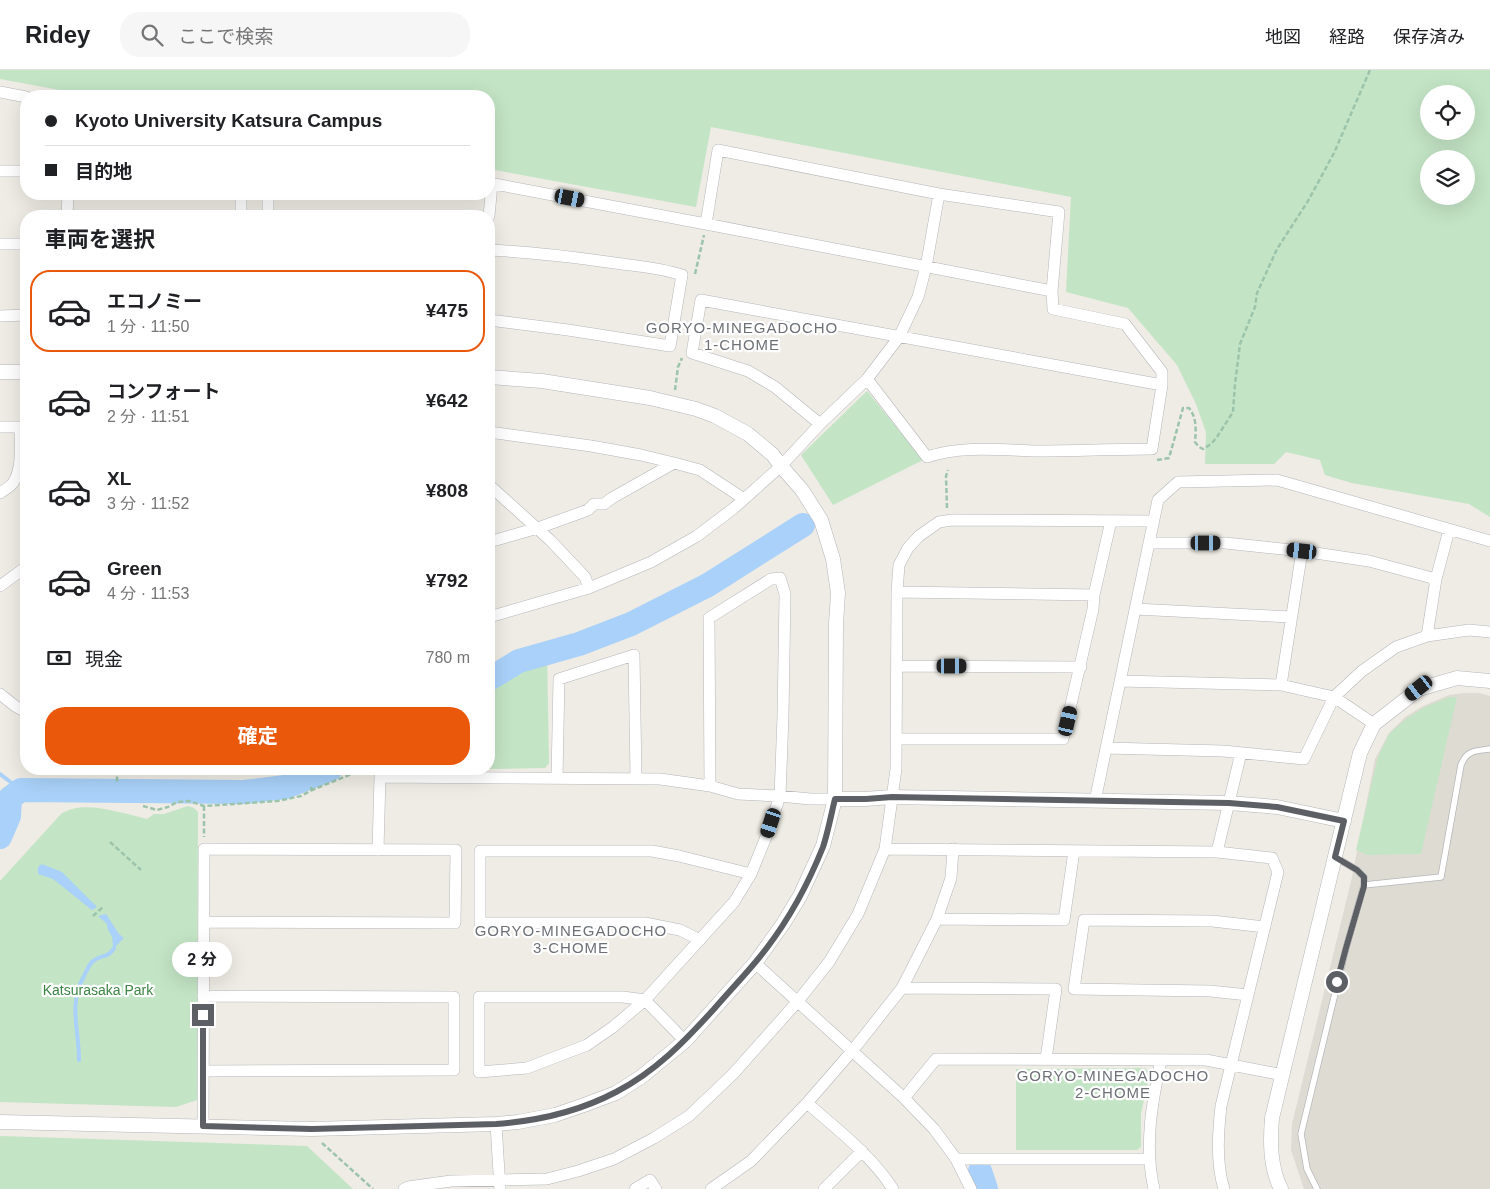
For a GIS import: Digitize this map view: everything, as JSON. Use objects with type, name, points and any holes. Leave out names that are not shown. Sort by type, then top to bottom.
[{"type":"street","points":[[0,92],[20,96]]},
{"type":"street","points":[[706,224],[718,150],[939,194],[1059,212],[1052,291],[1053,309],[1125,324],[1162,372],[1162,385],[1152,449],[968,450],[935,454],[927,457],[867,379]]},
{"type":"street","points":[[0,171],[20,171]]},
{"type":"street","points":[[495,185],[1052,291]]},
{"type":"street","points":[[495,616],[589,588],[651,562],[696,536],[734,508],[781,466],[820,424],[867,379],[899,337],[918,297],[926,267],[939,194]]},
{"type":"street","points":[[0,244],[20,244]]},
{"type":"street","points":[[495,251],[572,257],[646,267],[682,276],[670,346],[495,321]]},
{"type":"street","points":[[820,424],[775,387],[748,372],[692,352],[701,300],[1162,385]]},
{"type":"street","points":[[0,316],[20,316]]},
{"type":"street","points":[[0,372],[20,372]]},
{"type":"street","points":[[0,1122],[312,1129],[496,1124],[555,1115],[616,1093],[641,1077],[685,1041],[755,963],[783,924],[800,896],[823,846],[835,799],[838,593],[833,559],[821,520],[802,490],[773,455],[748,434],[715,416],[696,409],[650,398],[542,381],[495,377]]},
{"type":"street","points":[[0,427],[20,427]]},
{"type":"street","points":[[495,433],[641,455],[700,470],[744,500]]},
{"type":"street","points":[[0,493],[12,484],[20,458]]},
{"type":"street","points":[[495,540],[538,528],[588,510],[594,504],[604,504],[674,463]]},
{"type":"street","points":[[1094,801],[1158,500],[1178,482],[1277,480],[1490,541]]},
{"type":"street","points":[[495,490],[538,528],[585,576],[589,588]]},
{"type":"street","points":[[404,1189],[451,1181],[500,1184],[547,1179],[578,1171],[614,1158],[654,1138],[688,1116],[726,1080],[798,1001],[829,962],[858,914],[885,849],[896,769],[897,592],[899,565],[908,548],[918,536],[940,522],[948,521],[1154,521]]},
{"type":"street","points":[[897,740],[1063,740],[1081,667],[1093,609],[1094,595],[1111,521]]},
{"type":"street","points":[[1427,636],[1436,579],[1449,530]]},
{"type":"street","points":[[1149,543],[1225,543],[1302,551],[1369,561],[1436,579]]},
{"type":"street","points":[[1280,685],[1302,551]]},
{"type":"street","points":[[0,586],[20,571]]},
{"type":"street","points":[[685,1041],[645,1000],[623,998],[479,997],[479,1072],[527,1068],[588,1045],[613,1027],[645,1000],[734,902],[751,874],[780,796],[785,594],[780,578],[771,579],[709,618],[710,786]]},
{"type":"street","points":[[897,592],[1094,595]]},
{"type":"street","points":[[1135,609],[1291,617]]},
{"type":"street","points":[[1106,748],[1241,752],[1304,760],[1334,697],[1362,671],[1396,647],[1427,636],[1469,630],[1490,632]]},
{"type":"street","points":[[557,778],[559,679],[634,655],[636,778]]},
{"type":"street","points":[[897,666],[1081,667]]},
{"type":"street","points":[[1281,1189],[1272,1162],[1270,1142],[1272,1118],[1360,752],[1374,724],[1419,688],[1457,678],[1490,681]]},
{"type":"street","points":[[1120,681],[1280,685],[1334,697],[1374,724]]},
{"type":"street","points":[[0,694],[20,709]]},
{"type":"street","points":[[1217,852],[1241,752]]},
{"type":"street","points":[[378,850],[380,777],[636,778],[672,780],[710,786],[738,794],[810,799],[892,797],[1229,803],[1277,807],[1344,821]]},
{"type":"street","points":[[203,1126],[204,849],[456,850],[455,923],[204,922]]},
{"type":"street","points":[[885,849],[1217,852],[1272,858],[1278,872],[1221,1106],[1218,1132],[1221,1178],[1224,1189]]},
{"type":"street","points":[[711,1189],[751,1161],[807,1103],[853,1050],[902,988],[937,919],[951,878],[953,849]]},
{"type":"street","points":[[700,940],[680,930],[645,923],[480,923],[480,850],[652,851],[751,874]]},
{"type":"street","points":[[937,919],[1064,920],[1074,850]]},
{"type":"street","points":[[1248,995],[1210,991],[1074,989],[1084,920],[1212,921],[1264,927]]},
{"type":"street","points":[[755,963],[853,1050],[934,1129],[956,1159],[971,1189]]},
{"type":"street","points":[[902,988],[1056,989],[1046,1059]]},
{"type":"street","points":[[203,996],[454,997],[454,1070],[203,1071]]},
{"type":"street","points":[[904,1098],[936,1059],[1206,1060],[1283,1075]]},
{"type":"street","points":[[1154,1189],[1149,1159],[1150,1124],[1161,1060]]},
{"type":"street","points":[[807,1103],[862,1151],[883,1173],[893,1189]]},
{"type":"street","points":[[496,1124],[500,1184]]},
{"type":"street","points":[[824,1189],[862,1151]]},
{"type":"street","points":[[956,1159],[1149,1159]]},
{"type":"street","points":[[635,1189],[650,1180],[656,1189]]},
{"type":"lane","points":[[1364,886],[1441,877],[1464,757],[1475,751],[1490,749]]},
{"type":"lane","points":[[1317,1189],[1307,1169],[1301,1134],[1346,948],[1364,886],[1364,877],[1357,870],[1335,857]]},
{"type":"path","points":[[1150,460],[1169,458],[1183,408],[1189,408],[1192,411],[1196,423],[1195,442],[1198,447],[1203,448],[1211,444],[1217,437],[1233,412],[1240,344],[1255,307],[1257,293],[1277,249],[1308,201],[1334,153],[1370,70]]},
{"type":"path","points":[[948,470],[946,476],[948,521]]},
{"type":"path","points":[[117,775],[117,782]]},
{"type":"path","points":[[143,806],[157,810],[177,802],[189,800],[204,806],[277,800],[301,796],[349,775]]},
{"type":"path","points":[[310,785],[312,790]]},
{"type":"path","points":[[204,806],[204,849]]},
{"type":"path","points":[[110,842],[141,870]]},
{"type":"path","points":[[93,916],[104,906]]},
{"type":"path","points":[[319,1140],[373,1189]]},
{"type":"shaded area","points":[[1479,693],[1490,696],[1490,1189],[1304,1189],[1291,1150],[1292,1124],[1352,877],[1375,759],[1389,733],[1405,717],[1423,706],[1449,695]]},
{"type":"green space","points":[[0,70],[1490,70],[1490,517],[1469,504],[1352,483],[1325,475],[1320,460],[1286,452],[1274,464],[1205,464],[1206,432],[1196,404],[1177,365],[1128,308],[1066,292],[1071,197],[711,127],[696,207],[495,170],[495,90],[60,90],[0,79]]},
{"type":"green space","points":[[867,391],[923,460],[833,505],[801,455]]},
{"type":"green space","points":[[547,649],[549,763],[545,768],[495,769],[495,666],[536,656]]},
{"type":"green space","points":[[1449,697],[1457,697],[1421,854],[1367,855],[1356,850],[1378,757],[1389,734],[1406,719],[1423,708]]},
{"type":"green space","name":"Katsurasaka Park","points":[[188,806],[198,812],[197,1100],[176,1107],[0,1102],[0,881],[61,814],[68,810],[90,807],[99,808],[147,819],[154,814],[164,814]]},
{"type":"green space","points":[[1145,1068],[1150,1074],[1141,1113],[1141,1147],[1137,1150],[1016,1150],[1016,1069]]},
{"type":"green space","points":[[0,1136],[307,1146],[353,1189],[0,1189]]},
{"type":"water","points":[[42,864],[62,872],[97,907],[92,910],[53,879],[38,874],[38,867]]},
{"type":"water","points":[[106,914],[119,934],[124,938],[114,948],[107,924],[98,916]]},
{"type":"waterway","points":[[495,675],[519,661],[579,644],[631,624],[708,585],[803,525]]},
{"type":"waterway","points":[[0,774],[21,790]]},
{"type":"waterway","points":[[0,837],[9,816],[10,798],[21,790],[244,792],[285,787],[316,775]]},
{"type":"waterway","points":[[79,1060],[75,1007],[79,987],[92,962],[107,955],[114,948]]},
{"type":"waterway","points":[[980,1171],[986,1189]]},
{"type":"district","name":"GORYO-MINEGADOCHO 1-CHOME","points":[[742,336]]},
{"type":"district","name":"GORYO-MINEGADOCHO 3-CHOME","points":[[571,940]]},
{"type":"district","name":"GORYO-MINEGADOCHO 2-CHOME","points":[[1113,1084]]},
{"type":"route","points":[[203,1015],[203,1126],[312,1129],[496,1124],[555,1115],[616,1093],[641,1077],[685,1041],[755,963],[800,896],[823,846],[835,799],[892,797],[1229,803],[1277,807],[1344,821],[1335,857],[1357,870],[1364,877],[1364,886],[1337,982]]}]
